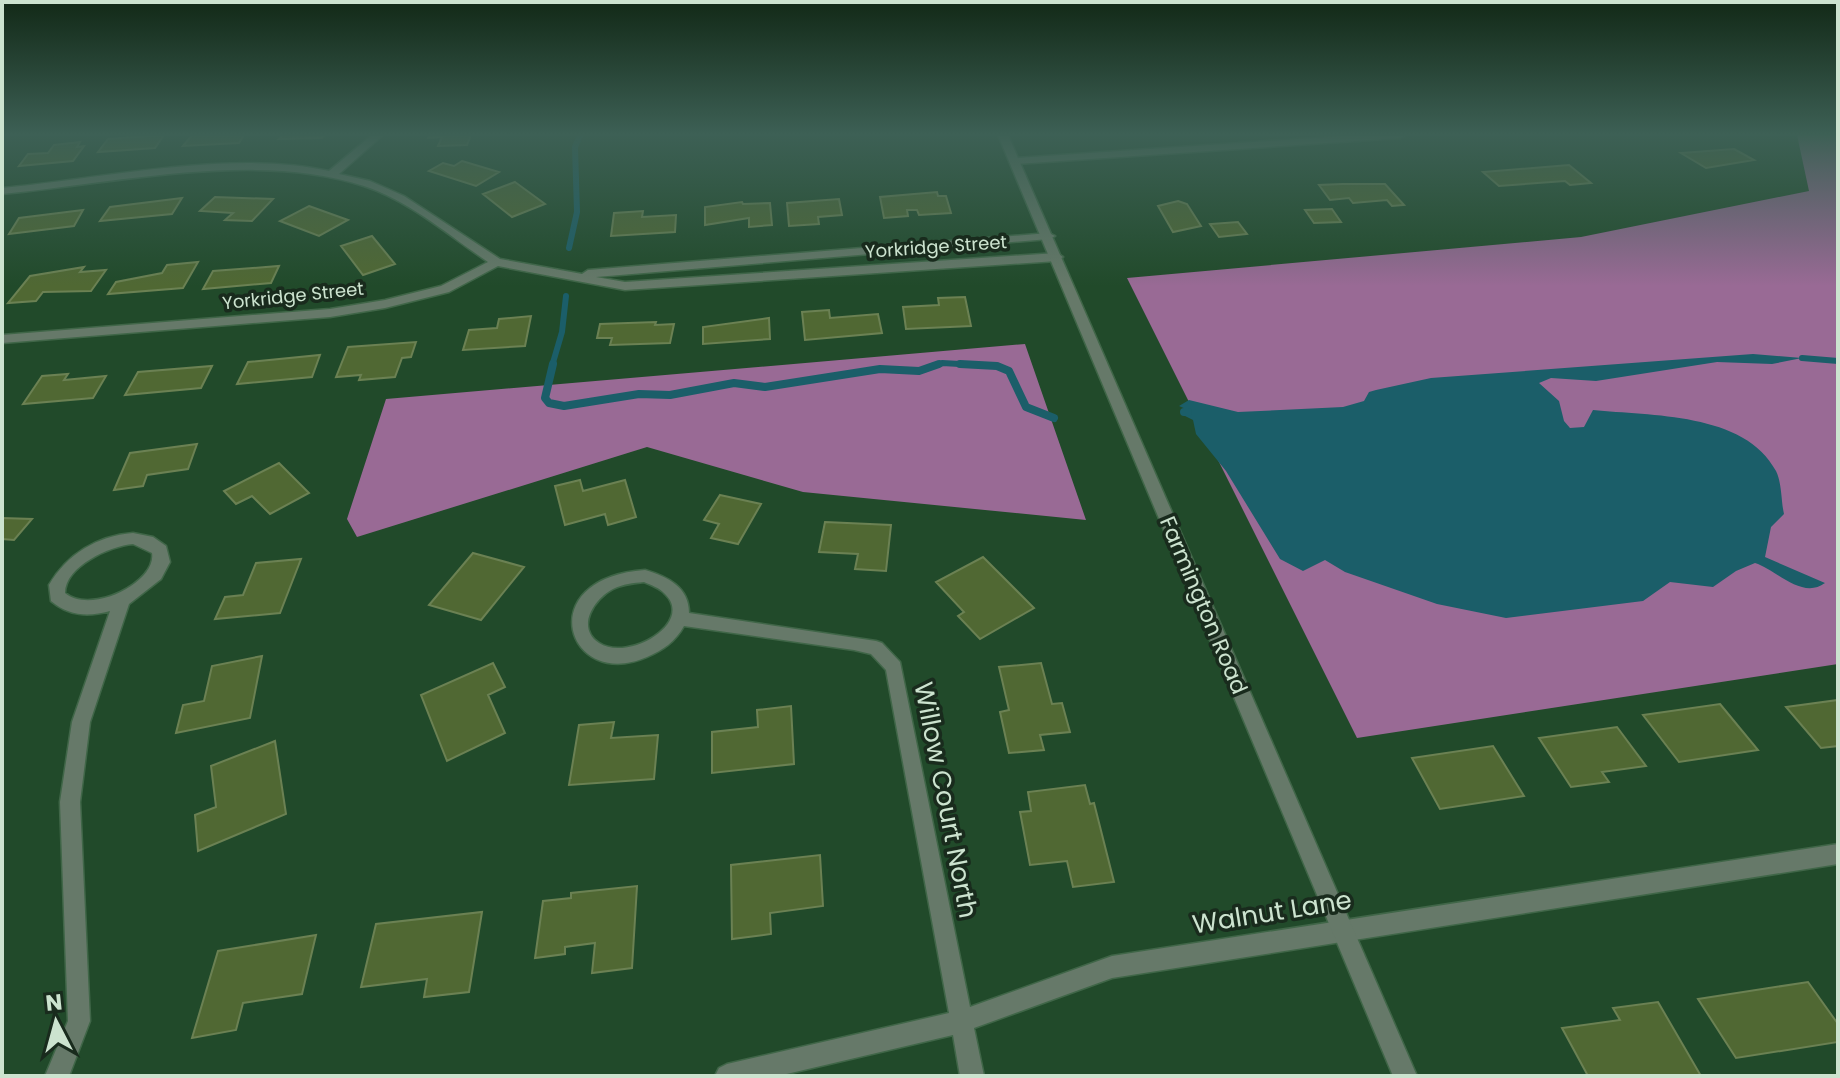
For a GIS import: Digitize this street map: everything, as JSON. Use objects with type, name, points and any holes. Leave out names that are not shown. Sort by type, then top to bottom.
[{"type":"street","points":[[2,191],[57,185]]},
{"type":"street","points":[[370,185],[405,201],[496,262]]},
{"type":"street","name":"Farmington Road","points":[[1026,185],[1405,1076]]},
{"type":"street","name":"Yorkridge Street","points":[[579,275],[1049,236]]},
{"type":"street","points":[[783,257],[784,276]]},
{"type":"street","name":"Yorkridge Street","points":[[2,339],[330,313],[385,304],[445,289],[496,262],[579,275],[625,286],[1057,257]]},
{"type":"street","points":[[57,1076],[79,1021],[70,802],[81,722],[122,600],[155,575],[162,562],[160,550],[152,542],[127,540],[98,547],[79,558],[57,585],[57,596],[66,605],[81,609],[122,600]]},
{"type":"street","points":[[636,577],[663,580],[676,590],[682,603],[681,619],[671,634],[656,646],[636,654],[615,656],[596,651],[584,640],[578,626],[581,610],[591,596],[607,584],[636,577]]},
{"type":"street","name":"Willow Court North","points":[[681,619],[854,643],[876,648],[894,667],[972,1076]]},
{"type":"street","name":"Walnut Lane","points":[[727,1076],[963,1021],[1112,967],[1838,854]]},
{"type":"shaded area","points":[[1808,185],[1838,185],[1838,664],[1357,738],[1127,278],[1581,237],[1809,191]]},
{"type":"shaded area","points":[[1025,344],[1086,520],[803,492],[647,447],[357,537],[347,519],[386,399]]},
{"type":"water","points":[[1753,354],[1802,358],[1772,364],[1717,362],[1596,381],[1551,378],[1539,383],[1559,401],[1564,421],[1570,428],[1584,427],[1593,410],[1668,416],[1720,427],[1742,437],[1762,452],[1776,471],[1779,481],[1784,514],[1771,527],[1765,557],[1825,583],[1816,587],[1799,586],[1755,563],[1736,571],[1713,587],[1670,582],[1643,601],[1506,618],[1437,604],[1345,572],[1325,560],[1303,571],[1280,559],[1226,471],[1196,434],[1193,420],[1183,415],[1188,410],[1179,406],[1189,400],[1238,412],[1343,407],[1364,401],[1369,392],[1431,378]]},
{"type":"building","points":[[506,185],[520,185],[545,204],[512,217],[483,194]]},
{"type":"building","points":[[1319,185],[1386,185],[1404,205],[1392,206],[1387,200],[1353,203],[1349,198],[1330,200]]},
{"type":"building","points":[[937,192],[938,196],[946,196],[951,213],[919,215],[917,210],[907,210],[908,216],[884,218],[880,197]]},
{"type":"building","points":[[215,197],[273,199],[252,221],[225,220],[233,213],[200,211]]},
{"type":"building","points":[[182,198],[172,214],[100,221],[110,207]]},
{"type":"building","points":[[839,199],[842,215],[818,217],[819,224],[789,226],[787,203]]},
{"type":"building","points":[[1178,201],[1187,204],[1201,226],[1173,232],[1158,206]]},
{"type":"building","points":[[742,202],[770,203],[772,225],[749,227],[749,218],[705,225],[705,207]]},
{"type":"building","points":[[309,206],[348,220],[319,236],[280,221]]},
{"type":"building","points":[[1332,209],[1341,222],[1314,223],[1305,210]]},
{"type":"building","points":[[83,210],[74,226],[9,234],[19,218]]},
{"type":"building","points":[[643,211],[642,217],[676,215],[675,232],[611,236],[614,213]]},
{"type":"building","points":[[1238,222],[1247,234],[1219,237],[1210,224]]},
{"type":"building","points":[[372,236],[395,264],[363,275],[341,246]]},
{"type":"building","points":[[198,262],[183,288],[108,294],[116,282],[162,273],[167,265]]},
{"type":"building","points":[[279,266],[271,283],[203,289],[213,271]]},
{"type":"building","points":[[84,267],[80,272],[106,270],[91,291],[43,292],[36,301],[8,303],[30,276]]},
{"type":"building","points":[[965,297],[971,326],[906,329],[903,307],[939,305],[938,298]]},
{"type":"building","points":[[829,310],[830,318],[878,314],[882,333],[805,340],[802,312]]},
{"type":"building","points":[[531,316],[525,346],[463,350],[469,330],[497,328],[499,319]]},
{"type":"building","points":[[769,318],[770,339],[703,344],[703,327]]},
{"type":"building","points":[[656,322],[655,325],[674,324],[670,343],[610,345],[612,338],[597,338],[600,324]]},
{"type":"building","points":[[416,342],[411,357],[402,358],[395,377],[359,380],[361,375],[336,377],[348,347]]},
{"type":"building","points":[[320,355],[312,377],[237,384],[248,362]]},
{"type":"building","points":[[212,366],[201,388],[125,395],[138,372]]},
{"type":"building","points":[[68,374],[64,380],[106,376],[93,398],[23,404],[42,376]]},
{"type":"building","points":[[197,444],[188,469],[147,475],[143,486],[114,490],[130,453]]},
{"type":"building","points":[[279,463],[309,493],[270,514],[252,496],[236,504],[224,491]]},
{"type":"building","points":[[580,480],[583,491],[625,480],[636,517],[608,525],[605,514],[565,525],[555,486]]},
{"type":"building","points":[[720,495],[761,504],[738,544],[711,538],[719,524],[704,520]]},
{"type":"building","points":[[2,518],[32,519],[14,540],[2,539]]},
{"type":"building","points":[[825,522],[891,525],[886,571],[855,569],[858,554],[819,552]]},
{"type":"building","points":[[473,553],[524,567],[481,620],[429,605]]},
{"type":"building","points":[[983,557],[1034,608],[980,639],[958,616],[964,612],[936,582]]},
{"type":"building","points":[[301,559],[280,613],[215,619],[225,597],[243,595],[256,563]]},
{"type":"building","points":[[262,656],[250,718],[176,733],[183,705],[204,701],[212,666]]},
{"type":"building","points":[[493,663],[505,687],[488,695],[505,733],[447,761],[421,695]]},
{"type":"building","points":[[1041,663],[1052,704],[1062,703],[1070,732],[1040,735],[1044,750],[1009,753],[1000,712],[1009,710],[999,667]]},
{"type":"building","points":[[1838,700],[1838,746],[1821,748],[1786,707]]},
{"type":"building","points":[[1720,704],[1758,750],[1679,762],[1643,715]]},
{"type":"building","points":[[791,706],[794,764],[712,773],[712,732],[758,727],[757,710]]},
{"type":"building","points":[[614,722],[611,738],[658,735],[654,779],[569,785],[579,725]]},
{"type":"building","points":[[1617,727],[1646,766],[1602,772],[1609,782],[1571,787],[1539,738]]},
{"type":"building","points":[[275,741],[286,814],[198,851],[195,815],[216,807],[211,766]]},
{"type":"building","points":[[1493,746],[1524,796],[1440,809],[1412,758]]},
{"type":"building","points":[[1085,785],[1090,804],[1094,803],[1114,882],[1073,887],[1067,861],[1030,865],[1020,812],[1031,811],[1028,792]]},
{"type":"building","points":[[820,855],[823,906],[770,913],[771,934],[732,939],[731,865]]},
{"type":"building","points":[[637,886],[632,968],[592,973],[595,943],[565,947],[565,954],[535,958],[543,901],[571,898],[571,893]]},
{"type":"building","points":[[482,912],[469,992],[424,997],[427,979],[361,987],[376,924]]},
{"type":"building","points":[[316,935],[302,994],[243,1003],[236,1030],[192,1038],[218,951]]},
{"type":"building","points":[[1808,982],[1838,1024],[1838,1042],[1736,1058],[1698,999]]},
{"type":"building","points":[[1658,1002],[1701,1076],[1588,1076],[1562,1028],[1620,1020],[1613,1008]]},
{"type":"waterway","points":[[569,248],[577,212],[576,185]]},
{"type":"waterway","points":[[552,366],[562,332],[566,296]]},
{"type":"waterway","points":[[1802,358],[1838,361]]},
{"type":"waterway","points":[[553,364],[545,398],[549,403],[564,406],[639,394],[670,395],[734,383],[765,387],[880,369],[919,371],[939,364]]},
{"type":"waterway","points":[[933,366],[939,364]]},
{"type":"waterway","points":[[939,364],[960,364]]},
{"type":"waterway","points":[[960,364],[997,366],[1009,371],[1026,407],[1054,418]]},
{"type":"waterway","points":[[960,364],[996,366]]}]
